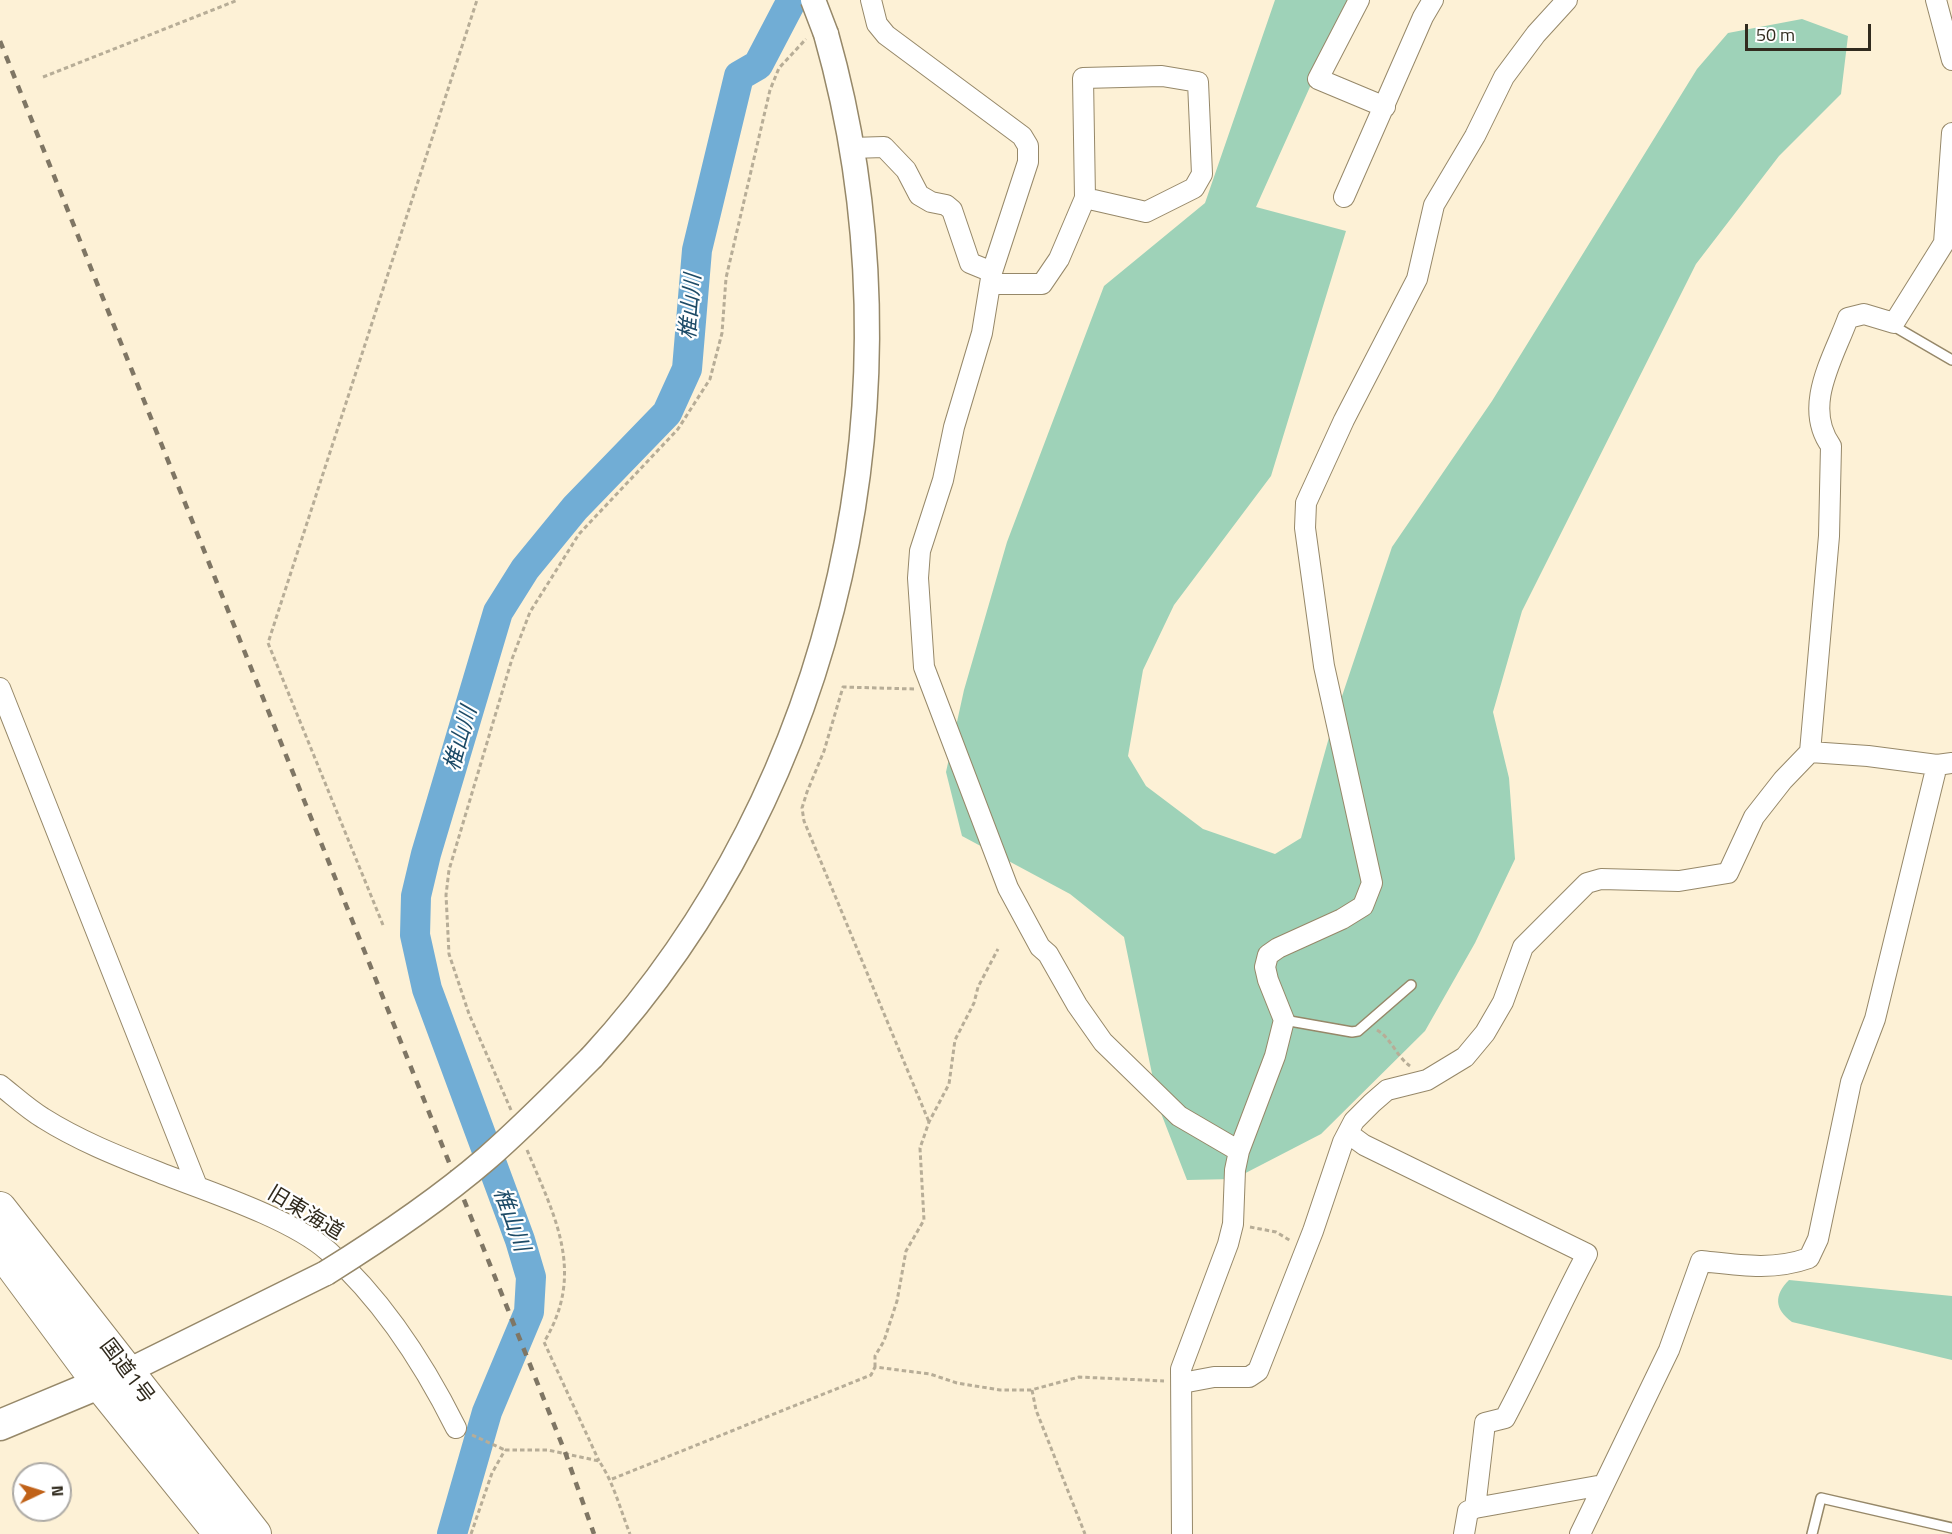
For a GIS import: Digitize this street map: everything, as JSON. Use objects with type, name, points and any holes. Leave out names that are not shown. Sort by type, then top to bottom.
[{"type":"highway","name":"国道1号","points":[[0,1208],[220,1534]]},
{"type":"highway","name":"国道1号","points":[[0,1250],[255,1534]]},
{"type":"main road","points":[[0,1425],[55,1400],[113,1378]]},
{"type":"street","points":[[113,1378],[326,1273],[391,1233],[485,1160],[522,1127],[592,1057],[674,954],[742,842],[776,776],[792,735],[832,613],[859,470],[866,387],[865,262],[851,148],[842,95],[818,34],[813,0]]},
{"type":"street","points":[[871,0],[877,24],[886,35],[1022,136],[1029,146],[1029,162],[992,278],[982,333],[918,565],[924,668],[1008,888],[1040,946],[1077,1005],[1103,1042],[1179,1116],[1239,1150]]},
{"type":"street","points":[[1359,0],[1318,79],[1385,106]]},
{"type":"street","points":[[1344,197],[1423,17],[1433,0]]},
{"type":"street","points":[[1182,1534],[1184,1357],[1219,1272],[1233,1224],[1234,1179],[1239,1150],[1275,1056],[1284,1020],[1268,980],[1265,967],[1268,955],[1278,948],[1342,919],[1363,906],[1372,883],[1324,666],[1305,528],[1306,503],[1344,420],[1417,279],[1434,205],[1470,144],[1504,77],[1536,34],[1567,0]]},
{"type":"street","points":[[1936,0],[1952,60]]},
{"type":"street","points":[[851,148],[884,147],[906,170],[919,195],[931,202],[946,205],[952,210],[970,263],[992,278],[1042,284],[1059,259],[1085,198],[1083,78],[1162,76],[1198,82],[1202,174],[1194,188],[1146,212],[1085,198]]},
{"type":"street","points":[[1182,1383],[1214,1377],[1249,1377],[1258,1371],[1313,1231],[1343,1142],[1354,1121],[1387,1090],[1427,1080],[1465,1057],[1485,1033],[1503,1002],[1522,947],[1587,883],[1601,879],[1678,881],[1728,873],[1754,817],[1783,780],[1810,752],[1830,510],[1831,446],[1825,438],[1818,398],[1848,318],[1864,314],[1894,323],[1944,243],[1948,234],[1952,133]]},
{"type":"street","points":[[0,688],[196,1186]]},
{"type":"street","points":[[1580,1534],[1669,1350],[1701,1261],[1758,1267],[1789,1265],[1809,1258],[1818,1239],[1851,1082],[1875,1019],[1944,764],[1810,752]]},
{"type":"street","name":"旧東海道","points":[[0,1085],[56,1126],[105,1150],[272,1218],[327,1250],[365,1291],[402,1338],[428,1375],[456,1428]]},
{"type":"street","points":[[1349,1134],[1364,1145],[1587,1254],[1548,1327],[1532,1367],[1505,1418],[1485,1423],[1475,1508]]},
{"type":"street","points":[[1464,1534],[1468,1511],[1475,1508],[1603,1485]]},
{"type":"lane","points":[[1894,323],[1897,328],[1952,360]]},
{"type":"lane","points":[[1284,1020],[1352,1032],[1367,1024],[1411,985]]},
{"type":"lane","points":[[1812,1534],[1821,1498],[1952,1528]]},
{"type":"path","points":[[43,77],[238,0]]},
{"type":"path","points":[[382,925],[268,643],[477,0]]},
{"type":"path","points":[[513,1116],[469,1014],[449,954],[446,895],[458,838],[494,726],[512,658],[530,612],[579,534],[678,429],[710,379],[722,333],[726,278],[770,90],[779,68],[818,34]]},
{"type":"path","points":[[929,1122],[804,821],[802,808],[824,751],[843,687],[877,690],[933,687]]},
{"type":"path","points":[[612,1479],[871,1376],[875,1367],[875,1356],[884,1341],[897,1300],[906,1251],[924,1220],[921,1148],[929,1122],[949,1084],[955,1040],[974,1003],[978,987],[998,949]]},
{"type":"path","points":[[1367,1024],[1387,1037],[1399,1059],[1411,1067],[1409,1072]]},
{"type":"path","points":[[526,1148],[560,1238],[565,1263],[566,1284],[561,1304],[555,1323],[544,1342],[599,1461],[612,1479],[630,1534]]},
{"type":"path","points":[[1233,1224],[1276,1232],[1297,1244],[1306,1234],[1313,1231]]},
{"type":"path","points":[[875,1367],[930,1374],[980,1388],[1032,1390],[1078,1377],[1182,1383]]},
{"type":"path","points":[[1032,1390],[1036,1410],[1085,1534]]},
{"type":"path","points":[[456,1428],[505,1450],[548,1450],[599,1461]]},
{"type":"path","points":[[471,1534],[492,1473],[505,1450]]},
{"type":"green space","points":[[1275,0],[1349,0],[1256,207],[1346,231],[1271,476],[1174,605],[1143,670],[1128,756],[1146,786],[1203,829],[1275,854],[1301,838],[1333,723],[1392,547],[1492,401],[1697,69],[1728,33],[1802,19],[1848,36],[1841,94],[1779,156],[1696,264],[1522,611],[1493,712],[1509,778],[1515,859],[1475,943],[1425,1031],[1321,1134],[1234,1179],[1187,1180],[1159,1108],[1124,937],[1070,894],[962,836],[946,772],[964,690],[1007,542],[1104,286],[1205,203]]},
{"type":"green space","points":[[1789,1280],[1952,1296],[1952,1360],[1792,1322],[1782,1312],[1778,1302],[1781,1291]]},
{"type":"waterway","name":"椎山川","points":[[452,1534],[487,1412],[529,1312],[531,1277],[520,1240],[427,989],[415,935],[416,896],[426,854],[498,612],[525,569],[575,508],[667,413],[687,369],[697,250],[739,76],[758,65],[792,0]]},
{"type":"railway","points":[[0,41],[565,1452],[594,1534]]}]
